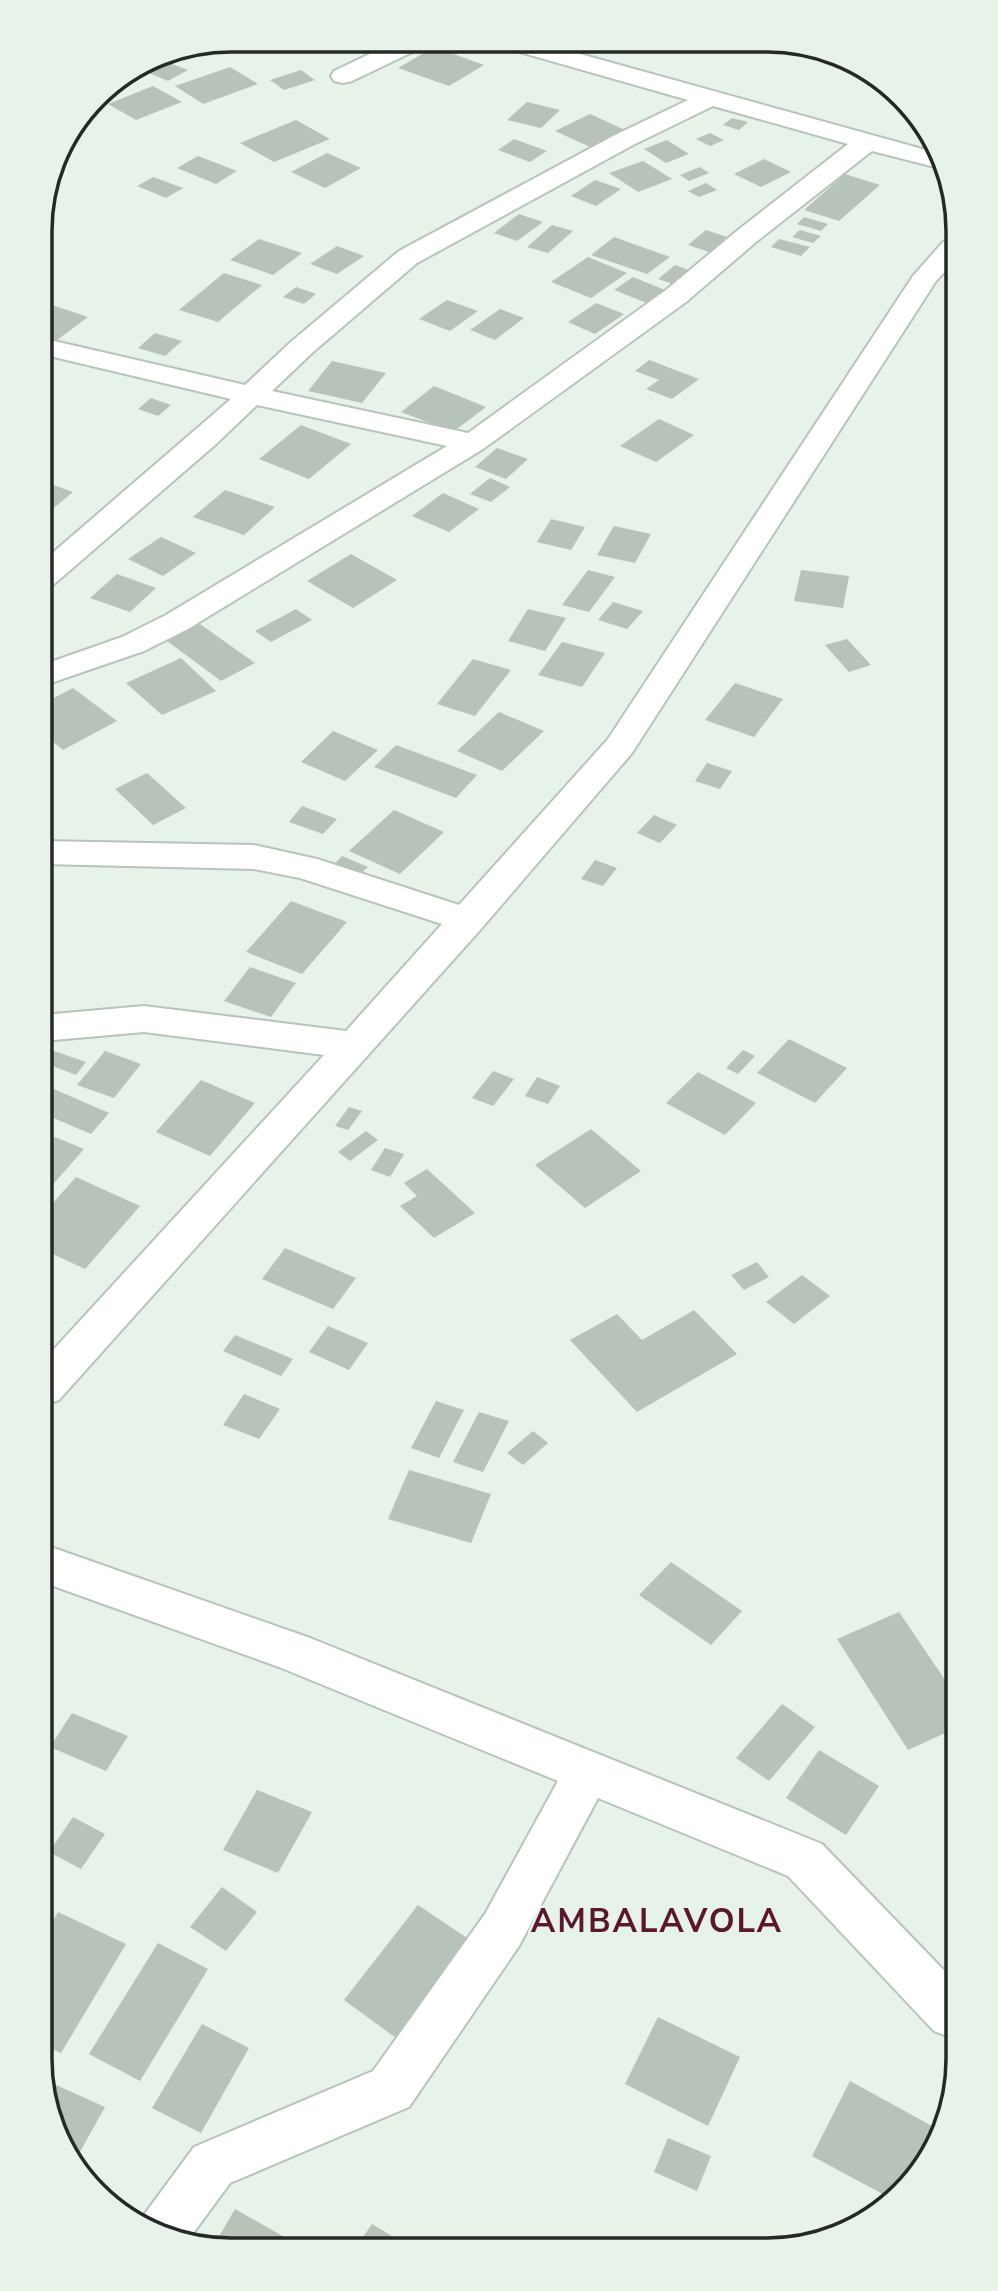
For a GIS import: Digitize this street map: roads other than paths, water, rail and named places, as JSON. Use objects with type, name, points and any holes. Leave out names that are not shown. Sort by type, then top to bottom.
[{"type":"street","points":[[343,76],[394,52]]},
{"type":"street","points":[[545,52],[931,160]]},
{"type":"street","points":[[53,569],[205,439],[302,347],[408,257],[624,140],[709,99]]},
{"type":"street","points":[[53,672],[133,644],[177,622],[473,443],[676,296],[747,236],[866,143]]},
{"type":"street","points":[[52,1379],[468,920],[620,746],[926,276],[946,254]]},
{"type":"street","points":[[53,349],[473,443]]},
{"type":"street","points":[[53,852],[254,857],[305,867],[468,920]]},
{"type":"street","points":[[53,1027],[144,1019],[355,1045]]},
{"type":"street","points":[[52,1567],[294,1652],[805,1860],[945,2007]]},
{"type":"street","points":[[166,2226],[212,2165],[391,2089],[502,1930],[588,1771]]},
{"type":"district","name":"AMBALAVOLA","points":[[657,1921]]}]
